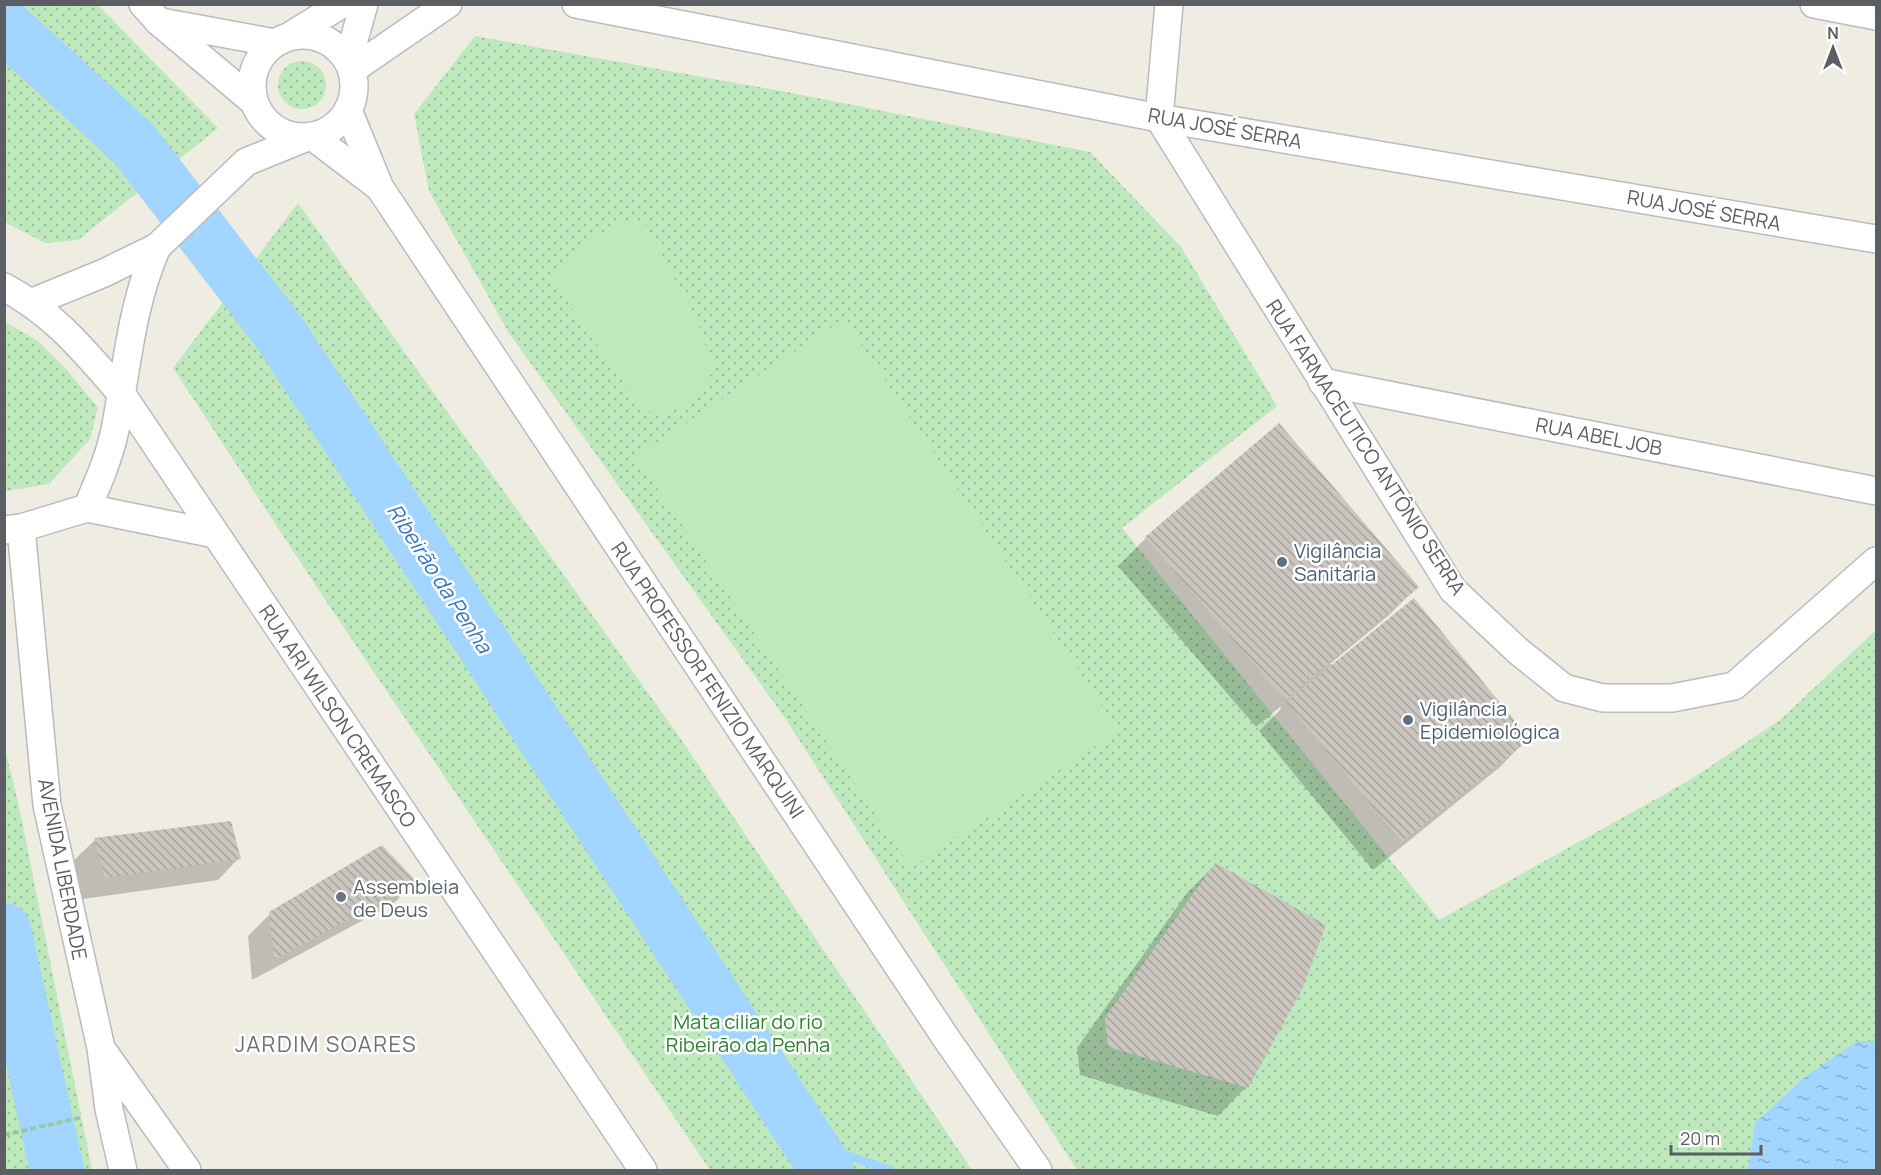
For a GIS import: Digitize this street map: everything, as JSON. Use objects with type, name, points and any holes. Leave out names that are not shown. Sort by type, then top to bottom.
[{"type":"street","points":[[238,170],[258,110],[251,86],[254,69],[262,54],[282,39],[342,4]]},
{"type":"street","points":[[33,302],[104,273],[163,241],[238,170],[310,137],[324,133],[338,123],[348,110],[354,94],[350,66],[364,4]]},
{"type":"street","points":[[350,66],[448,4]]},
{"type":"street","name":"RUA JOSÉ SERRA","points":[[576,4],[1160,117],[1876,239]]},
{"type":"street","points":[[1160,117],[1169,4]]},
{"type":"street","points":[[1814,4],[1876,16]]},
{"type":"street","points":[[151,13],[282,39],[307,35],[323,39],[338,48],[350,66]]},
{"type":"street","points":[[151,13],[258,110],[274,129],[290,136],[310,137],[380,188]]},
{"type":"street","points":[[348,110],[380,188]]},
{"type":"street","name":"RUA FARMACEUTICO ANTÔNIO SERRA","points":[[1160,117],[1322,382],[1453,590],[1518,651],[1564,688],[1603,698],[1672,698],[1734,686],[1876,561]]},
{"type":"street","name":"RUA PROFESSOR FENIZIO MARQUINI","points":[[380,188],[926,1008],[1038,1170]]},
{"type":"street","points":[[87,508],[105,466],[114,432],[134,314],[144,278],[163,241]]},
{"type":"street","name":"RUA ARI WILSON CREMASCO","points":[[4,287],[33,302],[69,334],[121,393],[643,1170]]},
{"type":"street","name":"RUA ABEL JOB","points":[[1322,382],[1876,491]]},
{"type":"street","points":[[13,529],[87,508],[215,534]]},
{"type":"street","name":"AVENIDA LIBERDADE","points":[[13,529],[47,805],[101,1048],[109,1109],[123,1170]]},
{"type":"street","points":[[101,1048],[187,1170]]},
{"type":"path","points":[[4,1135],[67,1121]]},
{"type":"green space","points":[[4,5],[98,5],[218,128],[78,240],[45,243],[5,222]]},
{"type":"green space","points":[[475,36],[792,93],[1090,152],[1181,247],[1277,406],[1122,528],[1439,920],[1690,780],[1780,720],[1876,630],[1876,1170],[1077,1170],[785,718],[509,333],[429,191],[414,114]]},
{"type":"green space","points":[[297,61],[307,61],[319,68],[326,80],[326,90],[319,102],[307,109],[297,109],[282,98],[278,90],[278,80],[289,65]]},
{"type":"green space","name":"Mata ciliar do rio Ribeirão da Penha","points":[[298,203],[678,735],[972,1170],[710,1170],[328,604],[173,368]]},
{"type":"green space","points":[[620,223],[645,224],[696,318],[714,370],[691,402],[661,417],[638,404],[550,276],[580,245]]},
{"type":"green space","points":[[844,319],[1119,731],[911,868],[636,456]]},
{"type":"green space","points":[[5,322],[38,341],[67,370],[98,408],[90,439],[49,484],[5,491]]},
{"type":"green space","points":[[4,745],[18,802],[92,1170],[5,1170]]},
{"type":"water","points":[[1858,1041],[1876,1041],[1876,1170],[1748,1170],[1755,1123],[1806,1076]]},
{"type":"building","name":"Vigilância Sanitária","points":[[1279,423],[1419,587],[1285,700],[1145,537]]},
{"type":"building","name":"Vigilância Epidemiológica","points":[[1414,598],[1530,739],[1402,842],[1286,702]]},
{"type":"building","points":[[231,821],[241,859],[105,878],[94,838]]},
{"type":"building","name":"Assembleia de Deus","points":[[382,845],[417,882],[274,960],[269,912]]},
{"type":"building","points":[[1215,863],[1326,925],[1302,990],[1248,1088],[1108,1047],[1105,1018]]},
{"type":"waterway","name":"Ribeirão da Penha","points":[[4,25],[133,143],[279,332],[827,1170]]},
{"type":"waterway","points":[[4,930],[57,1170]]},
{"type":"waterway","points":[[809,1143],[890,1170]]},
{"type":"place","name":"Vigilância Sanitária","points":[[1282,562]]},
{"type":"place","name":"Vigilância Epidemiológica","points":[[1408,720]]},
{"type":"place","name":"Assembleia de Deus","points":[[341,897]]},
{"type":"district","name":"JARDIM SOARES","points":[[326,1044]]}]
